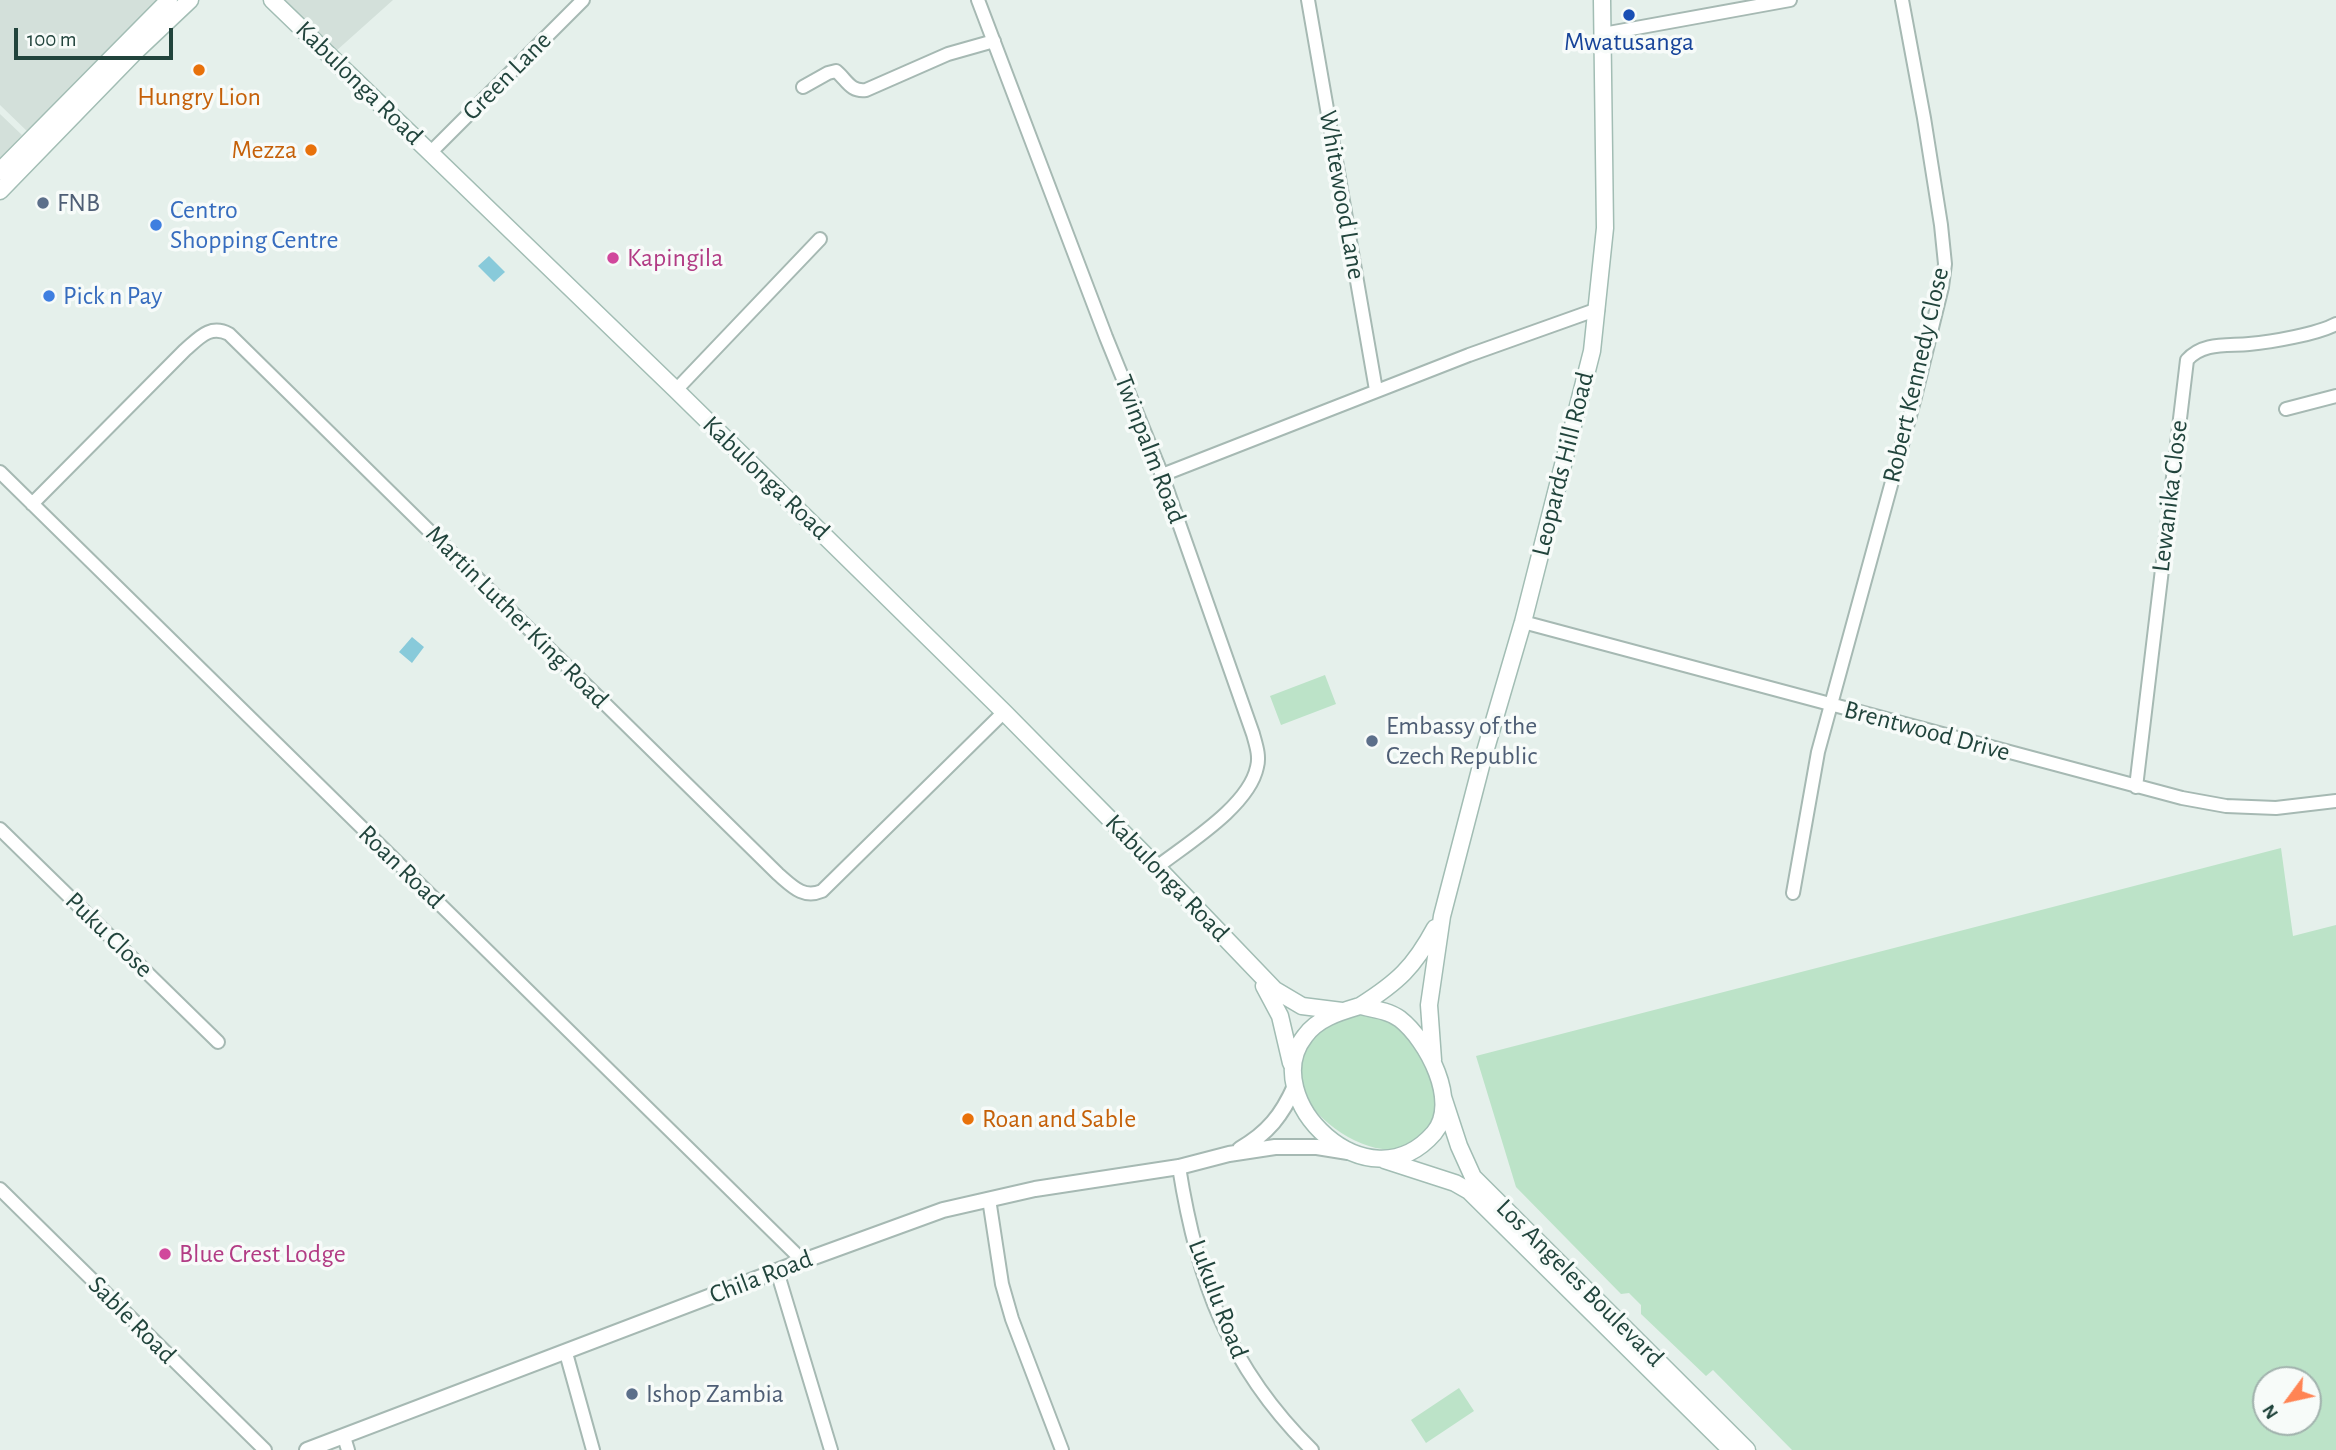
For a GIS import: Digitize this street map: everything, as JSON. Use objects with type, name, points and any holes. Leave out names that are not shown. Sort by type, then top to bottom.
[{"type":"main road","points":[[0,170],[169,0]]},
{"type":"main road","points":[[0,191],[190,0]]},
{"type":"main road","name":"Kabulonga Road","points":[[272,0],[676,390],[1004,712],[1275,990],[1294,1003],[1314,1009],[1342,1011]]},
{"type":"main road","name":"Leopards Hill Road","points":[[1433,1060],[1429,1005],[1442,916],[1523,622],[1592,351],[1605,228],[1602,0]]},
{"type":"main road","name":"Leopards Hill Road","points":[[1360,1006],[1406,972],[1442,916]]},
{"type":"main road","name":"Kabulonga Road","points":[[1251,965],[1277,1007],[1294,1077]]},
{"type":"main road","points":[[1360,1006],[1384,1011],[1400,1019],[1420,1039],[1433,1060],[1443,1097],[1438,1127],[1415,1151],[1384,1160],[1348,1152],[1322,1133],[1308,1116],[1294,1077],[1297,1049],[1304,1036],[1326,1018],[1342,1011],[1360,1006]]},
{"type":"main road","name":"Los Angeles Boulevard","points":[[1443,1097],[1459,1146],[1473,1177],[1747,1450]]},
{"type":"main road","name":"Los Angeles Boulevard","points":[[1384,1160],[1455,1183],[1469,1191],[1731,1450]]},
{"type":"street","name":"Green Lane","points":[[431,152],[583,0]]},
{"type":"street","name":"Twinpalm Road","points":[[978,0],[1162,475],[1259,757],[1253,778],[1235,805],[1157,867]]},
{"type":"street","name":"Whitewood Lane","points":[[1308,0],[1376,390]]},
{"type":"street","points":[[1603,34],[1790,0]]},
{"type":"street","name":"Robert Kennedy Close","points":[[1793,893],[1818,752],[1914,401],[1942,287],[1945,264],[1924,118],[1902,0]]},
{"type":"street","points":[[803,87],[836,71],[850,87],[866,90],[948,54],[994,41]]},
{"type":"street","points":[[676,390],[820,239]]},
{"type":"street","points":[[1162,475],[1376,390],[1598,309]]},
{"type":"street","name":"Lewanika Close","points":[[2136,788],[2186,360],[2206,347],[2265,342],[2324,330],[2336,324]]},
{"type":"street","name":"Martin Luther King Road","points":[[32,504],[185,350],[206,332],[222,330],[778,874],[803,894],[813,895],[822,891],[1004,712]]},
{"type":"street","points":[[2286,409],[2336,396]]},
{"type":"street","name":"Roan Road","points":[[0,472],[803,1261]]},
{"type":"street","name":"Brentwood Drive","points":[[1523,622],[2136,788],[2225,806],[2276,808],[2336,801]]},
{"type":"street","name":"Puku Close","points":[[0,828],[218,1042]]},
{"type":"street","name":"Chila Road","points":[[1229,1154],[1260,1137],[1271,1127],[1287,1105],[1294,1077]]},
{"type":"street","name":"Chila Road","points":[[307,1450],[346,1443],[776,1271],[943,1210],[1086,1180],[1179,1167],[1229,1154],[1286,1146],[1348,1152]]},
{"type":"street","name":"Lukulu Road","points":[[1179,1167],[1195,1248],[1205,1282],[1232,1347],[1262,1394],[1312,1450]]},
{"type":"street","name":"Sable Road","points":[[0,1189],[265,1450]]},
{"type":"street","points":[[989,1199],[1002,1284],[1012,1319],[1062,1450]]},
{"type":"street","points":[[776,1271],[831,1450]]},
{"type":"street","points":[[566,1353],[593,1450]]},
{"type":"shaded area","points":[[0,0],[159,0],[30,134],[0,105]]},
{"type":"shaded area","points":[[282,0],[393,0],[336,51]]},
{"type":"shaded area","points":[[0,114],[22,135],[0,158]]},
{"type":"green space","points":[[1325,675],[1336,704],[1281,725],[1270,696]]},
{"type":"green space","points":[[2281,848],[2293,936],[2336,925],[2336,1450],[1792,1450],[1713,1370],[1706,1376],[1641,1314],[1641,1305],[1629,1293],[1621,1294],[1516,1187],[1476,1056]]},
{"type":"green space","points":[[1355,1015],[1377,1018],[1397,1027],[1416,1046],[1429,1072],[1436,1099],[1435,1125],[1404,1147],[1374,1148],[1343,1134],[1316,1111],[1301,1086],[1302,1063],[1315,1032],[1328,1022]]},
{"type":"green space","points":[[1459,1388],[1474,1411],[1426,1443],[1411,1420]]},
{"type":"water","points":[[489,256],[505,272],[494,282],[478,266]]},
{"type":"water","points":[[412,637],[424,647],[412,663],[399,652]]},
{"type":"place","name":"Mwatusanga","points":[[1629,15]]},
{"type":"place","name":"Hungry Lion","points":[[199,70]]},
{"type":"place","name":"Mezza","points":[[311,150]]},
{"type":"place","name":"FNB","points":[[43,203]]},
{"type":"place","name":"Centro Shopping Centre","points":[[156,225]]},
{"type":"place","name":"Kapingila","points":[[613,258]]},
{"type":"place","name":"Pick n Pay","points":[[49,296]]},
{"type":"place","name":"Embassy of the Czech Republic","points":[[1372,741]]},
{"type":"place","name":"Roan and Sable","points":[[968,1119]]},
{"type":"place","name":"Blue Crest Lodge","points":[[165,1254]]},
{"type":"place","name":"Ishop Zambia","points":[[632,1394]]}]
